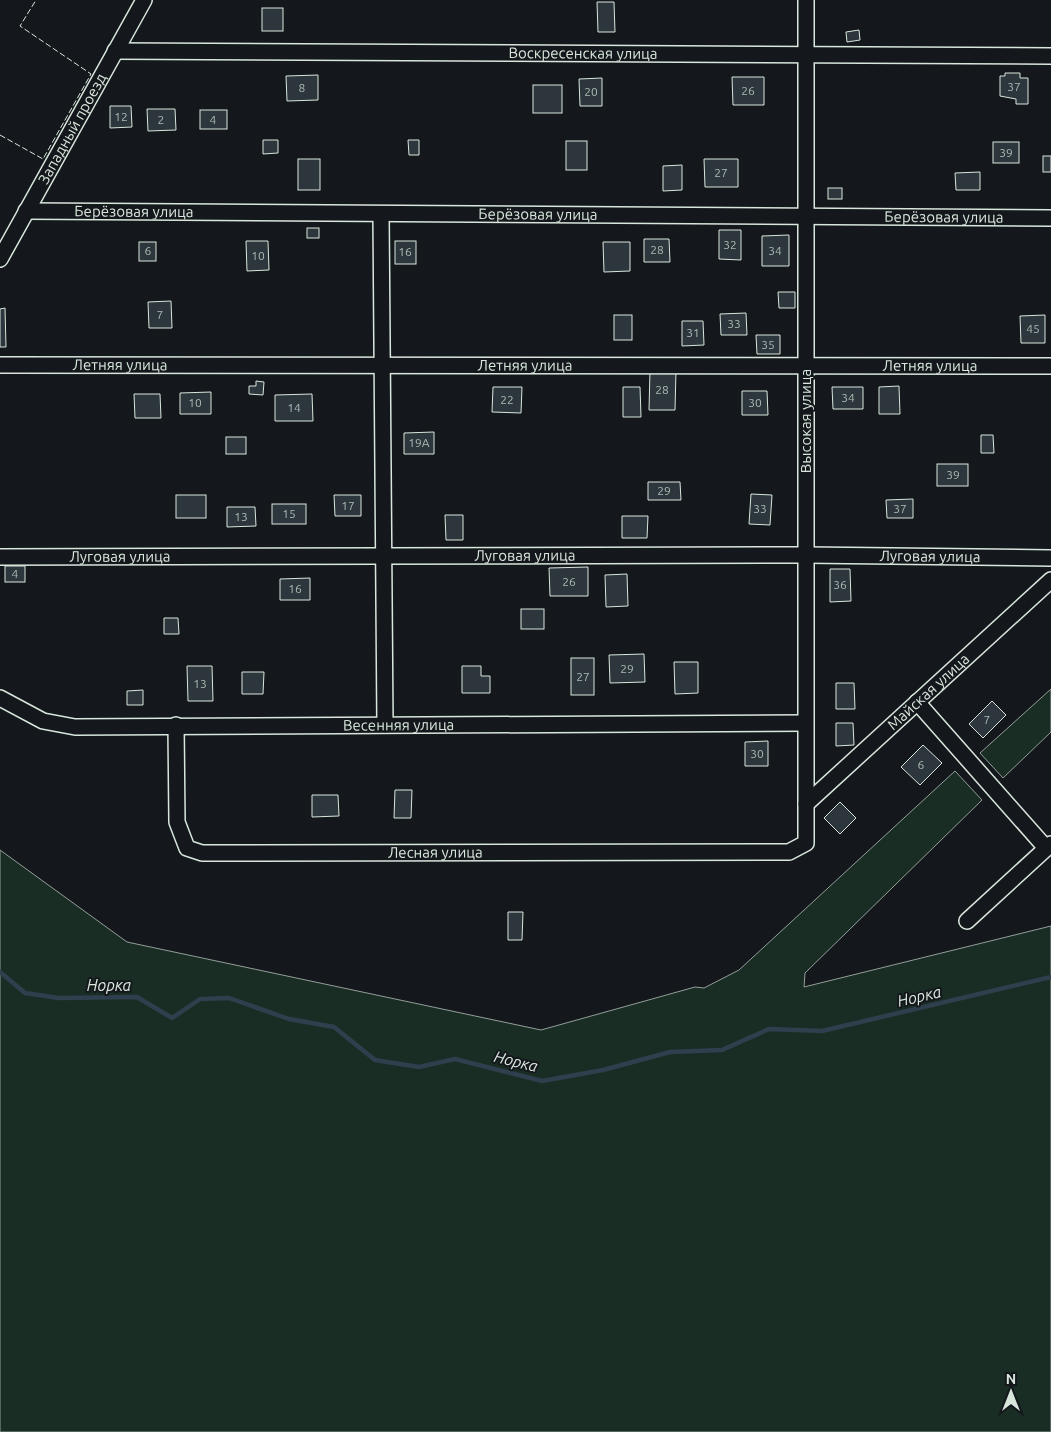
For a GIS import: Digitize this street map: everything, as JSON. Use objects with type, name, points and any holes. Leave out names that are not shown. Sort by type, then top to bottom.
[{"type":"street","name":"Западный проезд","points":[[0,259],[144,0]]},
{"type":"street","name":"Высокая улица","points":[[806,0],[806,843]]},
{"type":"street","name":"Воскресенская улица","points":[[115,51],[1051,56]]},
{"type":"street","name":"Берёзовая улица","points":[[26,211],[1051,218]]},
{"type":"street","points":[[381,214],[385,725]]},
{"type":"street","name":"Летняя улица","points":[[0,365],[1051,366]]},
{"type":"street","name":"Луговая улица","points":[[0,557],[806,555],[1051,558]]},
{"type":"street","name":"Майская улица","points":[[806,804],[1051,580]]},
{"type":"street","name":"Весенняя улица","points":[[0,698],[43,721],[75,727],[805,723]]},
{"type":"street","points":[[917,702],[1048,846],[967,921]]},
{"type":"street","name":"Лесная улица","points":[[176,725],[177,822],[187,848],[202,853],[789,852],[806,843]]},
{"type":"green space","points":[[1051,689],[1051,732],[1003,778],[980,753]]},
{"type":"green space","points":[[955,771],[982,800],[805,973],[804,987],[1051,926],[1051,1432],[0,1432],[0,850],[127,942],[541,1030],[695,987],[704,988],[739,970]]},
{"type":"building","points":[[597,2],[614,2],[615,32],[598,32]]},
{"type":"building","points":[[262,8],[283,8],[283,31],[262,31]]},
{"type":"building","points":[[859,30],[860,40],[847,42],[846,32]]},
{"type":"building","points":[[1005,73],[1020,73],[1020,78],[1028,78],[1028,104],[1016,104],[1016,99],[1000,96],[1000,76],[1005,76]]},
{"type":"building","points":[[318,75],[318,100],[287,101],[286,76]]},
{"type":"building","points":[[732,77],[764,77],[764,105],[733,105]]},
{"type":"building","points":[[602,78],[602,106],[580,106],[579,79]]},
{"type":"building","points":[[533,85],[562,85],[562,113],[533,113]]},
{"type":"building","points":[[110,106],[131,106],[132,127],[110,128]]},
{"type":"building","points":[[147,109],[175,109],[176,130],[148,131]]},
{"type":"building","points":[[200,110],[227,110],[227,129],[200,129]]},
{"type":"building","points":[[263,140],[278,140],[278,153],[263,154]]},
{"type":"building","points":[[408,140],[419,140],[419,155],[409,155]]},
{"type":"building","points":[[566,141],[587,141],[587,170],[566,170]]},
{"type":"building","points":[[993,142],[1019,142],[1019,163],[993,163]]},
{"type":"building","points":[[1043,156],[1051,156],[1051,172],[1043,172]]},
{"type":"building","points":[[298,159],[320,159],[320,190],[298,190]]},
{"type":"building","points":[[704,159],[738,159],[738,187],[705,187]]},
{"type":"building","points":[[682,165],[682,190],[663,191],[663,166]]},
{"type":"building","points":[[980,172],[980,190],[956,190],[955,173]]},
{"type":"building","points":[[828,188],[842,188],[842,199],[828,199]]},
{"type":"building","points":[[307,228],[319,228],[319,238],[307,238]]},
{"type":"building","points":[[719,230],[741,230],[741,260],[719,259]]},
{"type":"building","points":[[789,235],[789,266],[762,266],[762,236]]},
{"type":"building","points":[[644,239],[669,239],[670,262],[644,262]]},
{"type":"building","points":[[246,241],[268,241],[269,270],[247,271]]},
{"type":"building","points":[[395,241],[416,241],[416,264],[395,264]]},
{"type":"building","points":[[139,242],[156,242],[156,261],[139,261]]},
{"type":"building","points":[[603,242],[630,242],[630,271],[604,272]]},
{"type":"building","points":[[778,292],[795,292],[795,308],[779,308]]},
{"type":"building","points":[[171,301],[172,328],[149,328],[148,302]]},
{"type":"building","points":[[5,308],[6,347],[0,347],[0,309]]},
{"type":"building","points":[[746,313],[747,335],[721,335],[720,314]]},
{"type":"building","points":[[614,315],[632,315],[632,340],[614,340]]},
{"type":"building","points":[[1045,315],[1045,343],[1021,343],[1020,316]]},
{"type":"building","points":[[682,321],[703,321],[704,345],[682,346]]},
{"type":"building","points":[[756,335],[780,335],[780,354],[757,354]]},
{"type":"building","points":[[650,370],[676,370],[675,410],[649,410]]},
{"type":"building","points":[[256,381],[264,382],[263,395],[249,394],[249,386],[256,386]]},
{"type":"building","points":[[899,386],[900,414],[879,414],[879,387]]},
{"type":"building","points":[[493,387],[522,387],[521,413],[492,412]]},
{"type":"building","points":[[623,387],[640,387],[641,417],[623,417]]},
{"type":"building","points":[[832,387],[863,387],[863,409],[833,409]]},
{"type":"building","points":[[742,391],[767,391],[768,415],[742,415]]},
{"type":"building","points":[[211,392],[211,414],[180,414],[180,393]]},
{"type":"building","points":[[134,394],[160,394],[161,418],[135,418]]},
{"type":"building","points":[[312,394],[313,421],[275,421],[275,395]]},
{"type":"building","points":[[434,432],[434,454],[404,454],[404,433]]},
{"type":"building","points":[[981,435],[993,435],[994,453],[981,453]]},
{"type":"building","points":[[226,437],[246,437],[246,454],[226,454]]},
{"type":"building","points":[[937,464],[968,464],[968,486],[937,486]]},
{"type":"building","points":[[648,482],[680,482],[681,500],[648,500]]},
{"type":"building","points":[[751,494],[772,495],[770,525],[749,524]]},
{"type":"building","points":[[176,495],[206,495],[206,518],[176,518]]},
{"type":"building","points":[[334,495],[361,495],[361,516],[335,516]]},
{"type":"building","points":[[913,499],[913,518],[887,518],[886,500]]},
{"type":"building","points":[[272,504],[306,504],[306,524],[272,524]]},
{"type":"building","points":[[227,507],[255,507],[256,526],[227,527]]},
{"type":"building","points":[[445,515],[463,515],[463,540],[446,540]]},
{"type":"building","points":[[622,516],[648,516],[647,538],[622,538]]},
{"type":"building","points":[[5,566],[25,566],[25,582],[5,582]]},
{"type":"building","points":[[588,567],[588,596],[550,596],[549,568]]},
{"type":"building","points":[[830,569],[850,569],[851,601],[830,602]]},
{"type":"building","points":[[627,574],[628,606],[606,607],[605,575]]},
{"type":"building","points":[[310,578],[310,600],[280,600],[280,579]]},
{"type":"building","points":[[521,609],[544,609],[544,629],[521,629]]},
{"type":"building","points":[[164,618],[178,618],[179,634],[164,634]]},
{"type":"building","points":[[644,654],[645,682],[610,683],[609,655]]},
{"type":"building","points":[[571,658],[594,658],[594,695],[571,695]]},
{"type":"building","points":[[674,662],[698,662],[698,693],[675,694]]},
{"type":"building","points":[[187,666],[212,666],[213,701],[188,701]]},
{"type":"building","points":[[462,666],[481,666],[481,676],[490,676],[490,693],[462,693]]},
{"type":"building","points":[[242,672],[264,672],[263,694],[242,694]]},
{"type":"building","points":[[836,683],[854,683],[855,709],[836,709]]},
{"type":"building","points":[[143,690],[143,705],[127,705],[127,691]]},
{"type":"building","points":[[992,701],[1006,715],[983,738],[969,724]]},
{"type":"building","points":[[836,723],[853,723],[854,745],[836,746]]},
{"type":"building","points":[[768,741],[768,766],[745,766],[745,742]]},
{"type":"building","points":[[923,745],[942,763],[920,785],[901,767]]},
{"type":"building","points":[[395,790],[412,790],[411,818],[394,818]]},
{"type":"building","points":[[312,795],[338,795],[339,816],[312,817]]},
{"type":"building","points":[[840,802],[856,818],[840,834],[824,818]]},
{"type":"building","points":[[508,912],[523,912],[522,940],[508,940]]},
{"type":"waterway","name":"Норка","points":[[0,972],[25,993],[59,998],[137,997],[172,1018],[200,999],[229,998],[289,1019],[334,1027],[375,1060],[419,1067],[455,1059],[542,1081],[603,1070],[670,1052],[722,1050],[769,1029],[822,1031],[1051,977]]},
{"type":"fence","points":[[0,135],[43,159],[91,74],[20,26],[36,0]]}]
